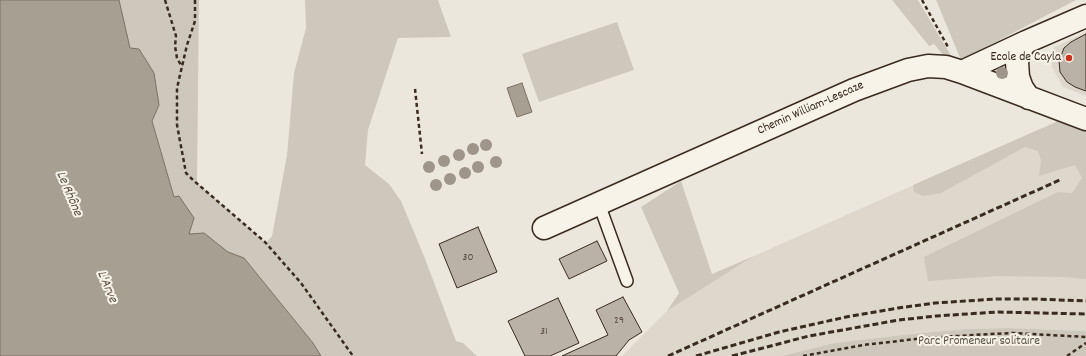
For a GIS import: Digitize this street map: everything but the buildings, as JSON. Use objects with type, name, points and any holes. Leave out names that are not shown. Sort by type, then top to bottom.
[{"type":"street","points":[[962,72],[1086,16]]},
{"type":"street","points":[[1026,42],[1020,50],[1017,62],[1018,77],[1022,88],[1029,98]]},
{"type":"street","name":"Chemin William-Lescaze","points":[[544,228],[854,90],[908,70],[928,66],[946,67],[1086,119]]},
{"type":"lane","points":[[599,204],[627,281]]},
{"type":"path","points":[[165,0],[176,36],[175,46],[177,58],[182,67]]},
{"type":"path","points":[[195,0],[196,20],[187,46],[177,88],[177,114],[186,173],[265,242],[301,283],[353,356]]},
{"type":"path","points":[[922,0],[962,72]]},
{"type":"path","points":[[415,89],[422,154]]},
{"type":"path","points":[[803,356],[863,345],[925,338],[1014,333],[1086,337]]},
{"type":"path","points":[[1067,356],[1086,343]]},
{"type":"shaded area","name":"Ecole de Cayla","points":[[1086,32],[1086,96],[1063,87],[1052,67],[1053,48]]},
{"type":"shaded area","points":[[1042,128],[1086,134],[1086,331],[1009,328],[966,329],[835,343],[781,356],[622,356],[667,311],[754,256]]},
{"type":"green space","points":[[119,0],[199,0],[197,183],[266,243],[272,236],[287,155],[294,73],[306,28],[305,0],[438,0],[451,37],[398,38],[368,130],[365,165],[389,184],[401,201],[424,256],[456,341],[463,343],[477,356],[321,356],[313,343],[244,258],[228,252],[204,233],[188,234],[174,197],[152,121],[159,105],[144,57],[139,49],[130,48]]},
{"type":"green space","points":[[892,0],[918,0],[953,59],[949,62],[934,44],[929,46]]},
{"type":"green space","points":[[936,0],[1076,0],[961,60]]},
{"type":"green space","points":[[617,22],[634,70],[539,102],[522,54]]},
{"type":"green space","points":[[1060,119],[1086,129],[1086,279],[1064,277],[997,276],[928,281],[924,257],[1058,192],[1072,193],[1082,178],[1075,165],[1039,176],[1041,161],[1038,151],[1025,147],[941,193],[923,196],[914,192],[913,185]]},
{"type":"green space","points":[[681,181],[712,274],[754,256],[667,311],[679,293],[641,207]]},
{"type":"green space","name":"Parc Promeneur solitaire","points":[[1009,328],[1086,331],[1086,356],[781,356],[835,343],[966,329]]},
{"type":"water","points":[[0,0],[119,0],[130,48],[139,49],[154,73],[159,105],[152,121],[174,197],[179,196],[194,218],[189,234],[204,233],[228,252],[244,258],[313,343],[321,356],[0,356]]},
{"type":"water","points":[[522,83],[532,112],[517,117],[507,88]]},
{"type":"railway","points":[[668,356],[1062,179]]},
{"type":"railway","points":[[696,356],[779,332],[846,317],[898,308],[935,303],[996,299],[1086,301]]},
{"type":"railway","points":[[732,356],[809,336],[899,320],[997,312],[1086,314]]},
{"type":"place","name":"Ecole de Cayla","points":[[1069,58]]},
{"type":"water label","name":"Le Rhône","points":[[68,194]]},
{"type":"water label","name":"L'Arve","points":[[106,287]]}]
